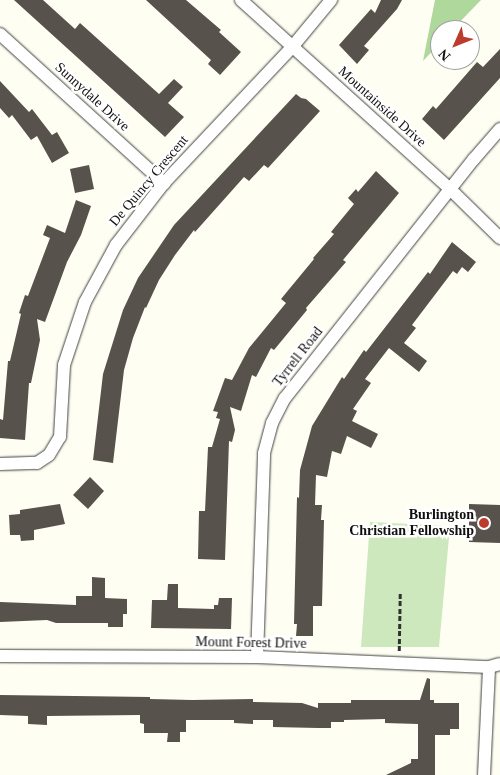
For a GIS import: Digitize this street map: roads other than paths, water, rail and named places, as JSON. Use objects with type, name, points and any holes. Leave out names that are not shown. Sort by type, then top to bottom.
[{"type":"street","name":"Mountainside Drive","points":[[242,0],[450,189],[500,238]]},
{"type":"street","name":"De Quincy Crescent","points":[[0,464],[37,463],[49,456],[60,437],[64,365],[86,302],[116,245],[164,183],[293,46],[331,0]]},
{"type":"street","name":"Sunnydale Drive","points":[[0,34],[164,183]]},
{"type":"street","name":"Tyrrell Road","points":[[258,657],[264,454],[272,423],[285,398],[450,189],[500,129]]},
{"type":"street","name":"Mount Forest Drive","points":[[0,656],[258,657],[494,665]]},
{"type":"street","points":[[484,775],[494,665]]},
{"type":"place","name":"Burlington Christian Fellowship","points":[[484,523]]}]
